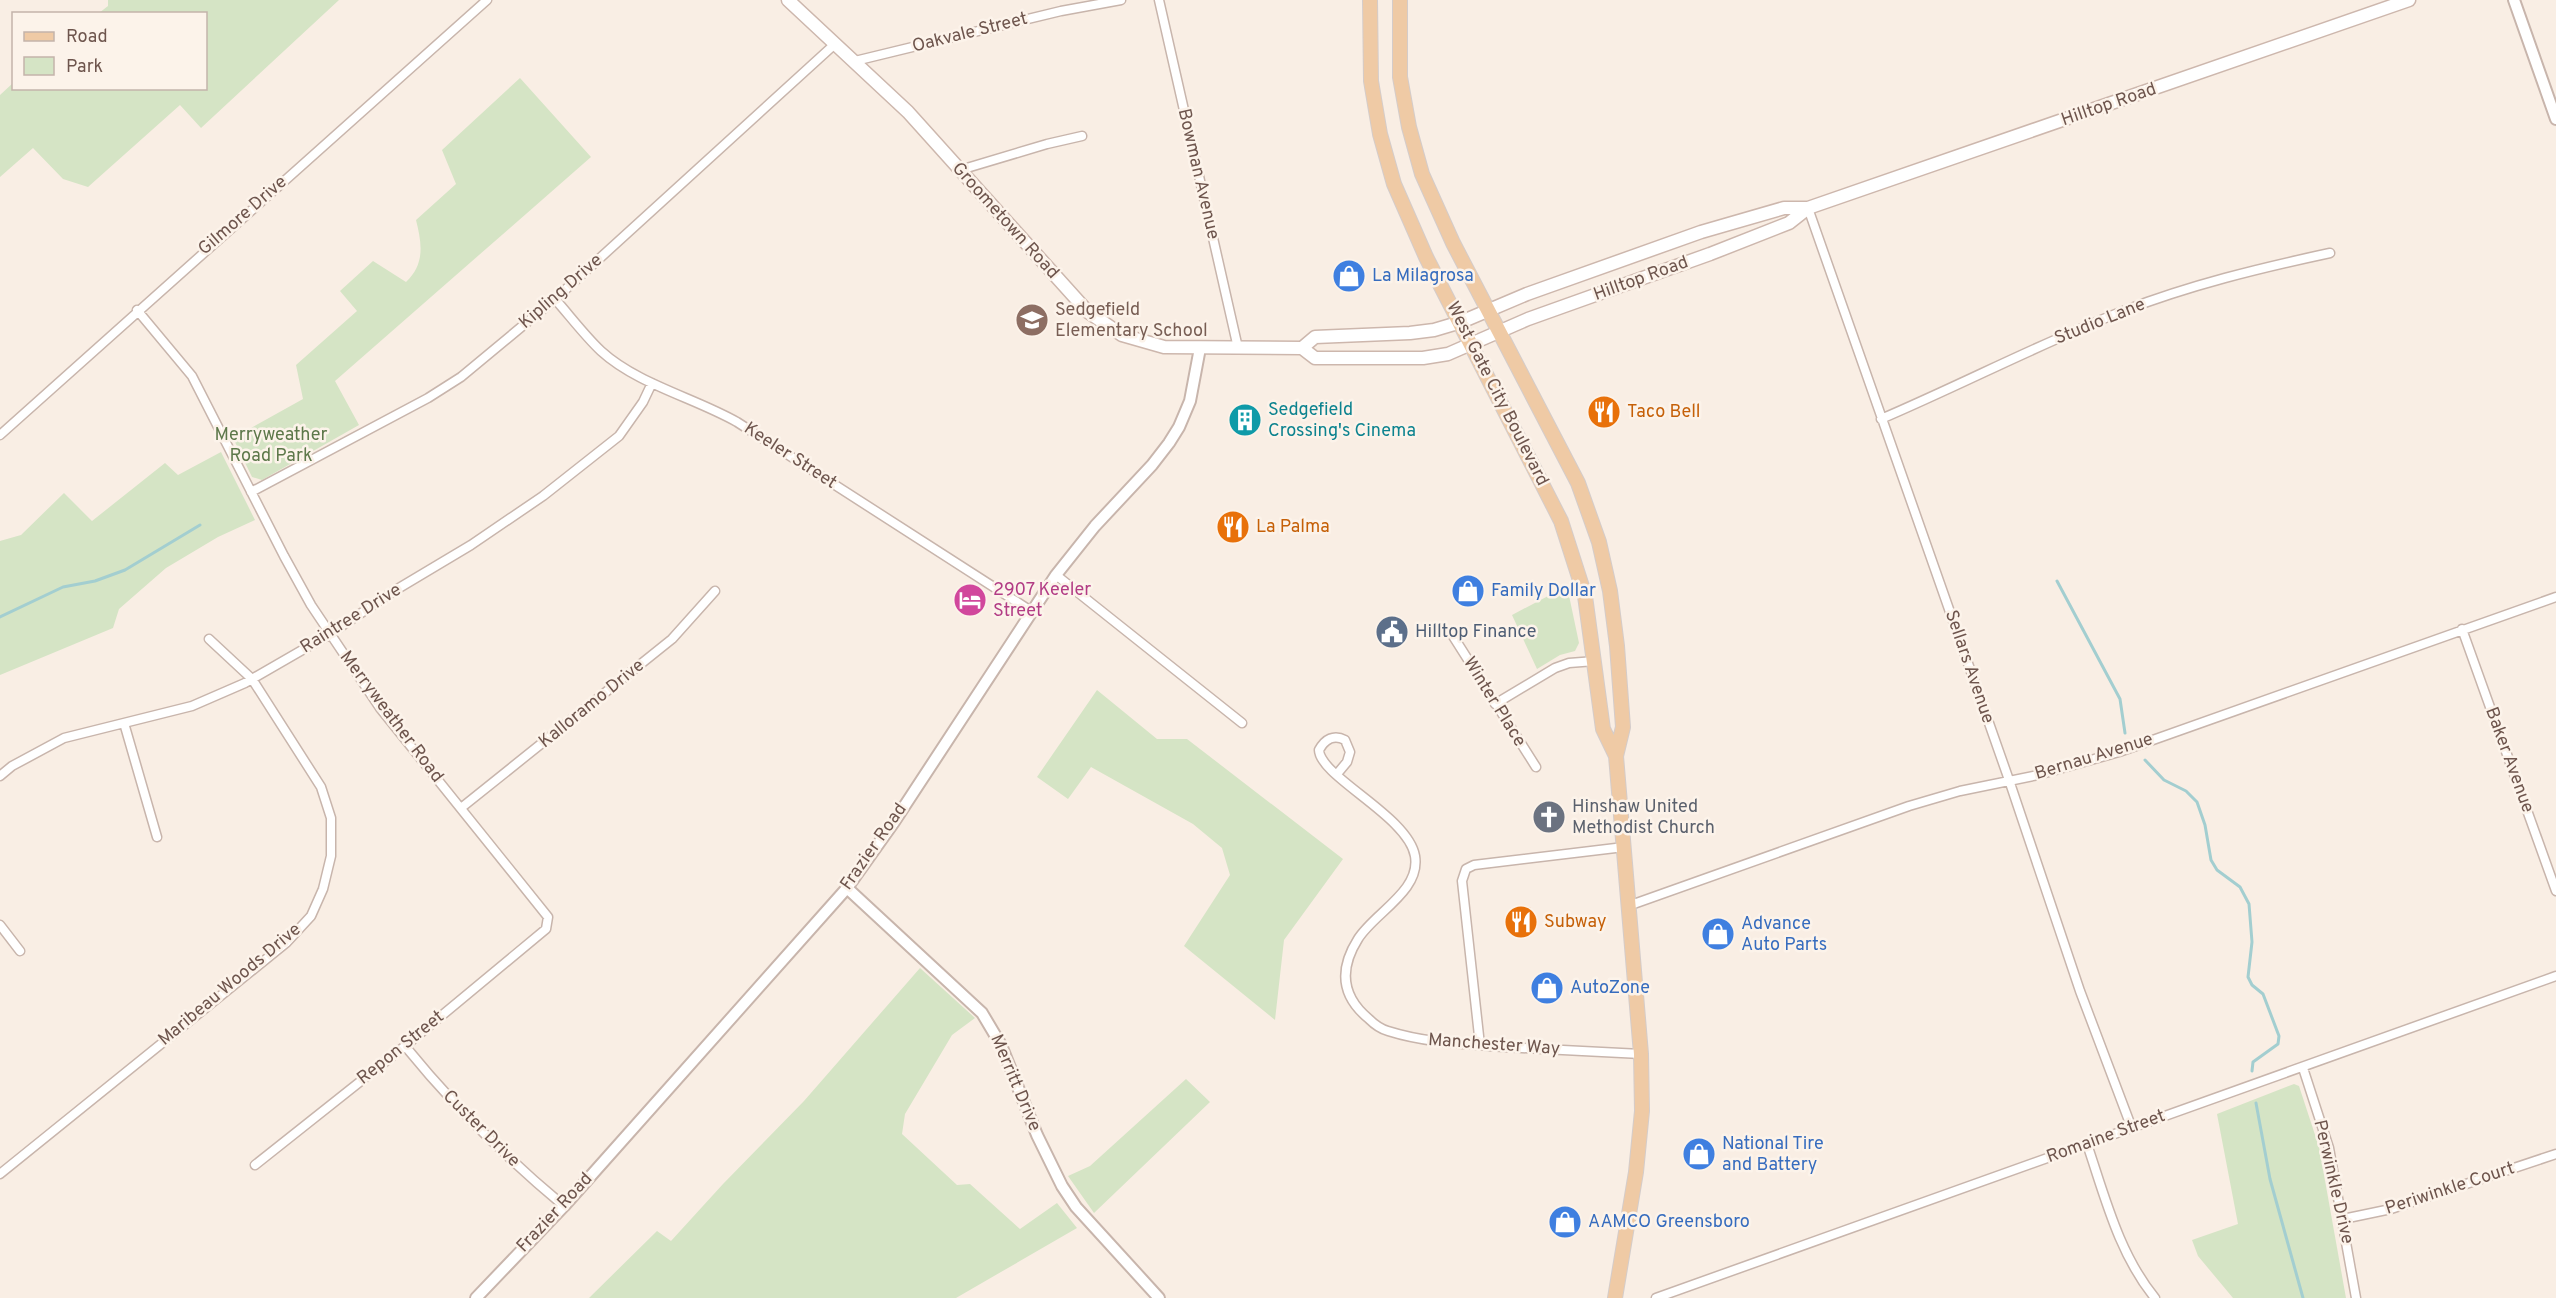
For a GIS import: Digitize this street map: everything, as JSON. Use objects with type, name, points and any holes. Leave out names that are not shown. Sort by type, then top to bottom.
[{"type":"main road","name":"Groometown Road","points":[[788,0],[908,112],[1078,302],[1098,320],[1122,335],[1149,344],[1200,348],[1302,348],[1315,358],[1423,358],[1448,354],[1472,345]]},
{"type":"main road","name":"West Gate City Boulevard","points":[[1370,0],[1368,54],[1371,81],[1386,159],[1394,184],[1415,233],[1561,521],[1585,597],[1603,729],[1616,756]]},
{"type":"main road","name":"West Gate City Boulevard","points":[[1400,0],[1400,77],[1422,174],[1442,220],[1578,483],[1605,562],[1614,617],[1623,727],[1616,756],[1641,1054],[1642,1111],[1636,1172],[1615,1298]]},
{"type":"main road","name":"Hilltop Road","points":[[1488,311],[1527,294],[1701,232],[1784,208],[1808,208],[2409,0]]},
{"type":"main road","name":"Hilltop Road","points":[[1472,345],[1499,332],[1789,223],[1808,208]]},
{"type":"main road","name":"Groometown Road","points":[[1302,348],[1315,337],[1422,333],[1461,322],[1488,311]]},
{"type":"street","name":"Gilmore Drive","points":[[0,435],[137,310],[488,0]]},
{"type":"street","name":"Oakvale Street","points":[[855,61],[1061,11],[1121,0]]},
{"type":"street","name":"Bowman Avenue","points":[[1159,0],[1238,348]]},
{"type":"street","points":[[2514,0],[2556,119]]},
{"type":"street","name":"Kipling Drive","points":[[251,492],[428,398],[461,377],[555,299],[836,44]]},
{"type":"street","points":[[960,170],[1082,136]]},
{"type":"street","name":"Sellars Avenue","points":[[1808,208],[2009,780],[2080,991],[2131,1126]]},
{"type":"street","name":"Studio Lane","points":[[1881,419],[1951,390],[2062,336],[2125,310],[2262,268],[2330,253]]},
{"type":"street","name":"Keeler Street","points":[[555,299],[602,352],[652,383],[708,406],[737,422],[1031,611]]},
{"type":"street","name":"Merryweather Road","points":[[137,310],[192,376],[300,585],[330,634],[380,708],[548,917],[546,929]]},
{"type":"street","name":"Frazier Road","points":[[476,1298],[564,1206],[847,888],[894,822],[1056,575],[1095,526],[1152,465],[1169,443],[1190,401],[1200,348]]},
{"type":"street","name":"Raintree Drive","points":[[0,776],[12,766],[64,738],[192,706],[252,679],[330,634],[394,591],[471,545],[543,496],[619,436],[643,402],[652,383]]},
{"type":"street","points":[[1056,575],[1242,723]]},
{"type":"street","name":"Kalloramo Drive","points":[[461,808],[672,639],[715,591]]},
{"type":"street","name":"Bernau Avenue","points":[[1628,906],[1960,791],[2046,773],[2119,752],[2556,597]]},
{"type":"street","name":"Baker Avenue","points":[[2462,629],[2556,891]]},
{"type":"street","name":"Winter Place","points":[[1453,636],[1536,767]]},
{"type":"street","name":"Maribeau Woods Drive","points":[[0,1173],[286,943],[310,916],[323,889],[331,856],[331,818],[321,787],[252,679],[209,639]]},
{"type":"street","points":[[1495,704],[1555,668],[1569,663],[1595,661]]},
{"type":"street","points":[[124,723],[157,837]]},
{"type":"street","name":"Manchester Way","points":[[1337,774],[1398,827],[1409,839],[1415,856],[1414,872],[1407,886],[1371,922],[1350,954],[1345,977],[1349,997],[1356,1009],[1386,1031],[1428,1042],[1641,1054]]},
{"type":"street","points":[[1480,1045],[1462,881],[1466,869],[1474,864],[1623,848]]},
{"type":"street","name":"Merritt Drive","points":[[847,888],[982,1013],[1001,1045],[1037,1135],[1062,1186],[1076,1208],[1159,1298]]},
{"type":"street","points":[[0,925],[20,951]]},
{"type":"street","name":"Repon Street","points":[[255,1164],[405,1046],[546,929]]},
{"type":"street","name":"Romaine Street","points":[[1656,1298],[2087,1144],[2131,1126],[2303,1068],[2556,976]]},
{"type":"street","name":"Custer Drive","points":[[405,1046],[435,1084],[483,1135],[564,1206]]},
{"type":"street","name":"Perwinkle Drive","points":[[2303,1068],[2329,1148],[2356,1298]]},
{"type":"street","points":[[2087,1144],[2119,1236],[2132,1264],[2155,1298]]},
{"type":"street","name":"Periwinkle Court","points":[[2343,1219],[2402,1206],[2556,1154]]},
{"type":"green space","points":[[108,0],[339,0],[201,128],[180,105],[88,187],[63,179],[33,148],[0,177],[0,95],[12,84],[12,90],[207,90],[207,12],[100,12],[108,6]]},
{"type":"green space","name":"Merryweather Road Park","points":[[520,78],[591,157],[335,381],[359,425],[262,480],[252,477],[233,438],[303,399],[296,365],[357,311],[340,291],[373,261],[406,282],[412,275],[420,253],[420,237],[416,220],[456,184],[442,150]]},
{"type":"green space","points":[[221,452],[255,520],[218,537],[166,568],[119,609],[113,628],[0,675],[0,541],[21,535],[64,493],[92,521],[165,463],[178,475]]},
{"type":"green space","points":[[1567,586],[1579,643],[1575,651],[1560,655],[1537,669],[1512,615]]},
{"type":"green space","points":[[1097,690],[1157,739],[1187,739],[1343,859],[1284,940],[1275,1020],[1184,946],[1230,875],[1222,848],[1193,824],[1091,767],[1068,799],[1037,777]]},
{"type":"green space","points":[[920,968],[975,1018],[952,1035],[905,1114],[902,1134],[957,1185],[970,1184],[1020,1229],[1057,1203],[1077,1228],[956,1298],[589,1298],[657,1231],[671,1241],[804,1101]]},
{"type":"green space","points":[[1186,1079],[1210,1102],[1094,1213],[1068,1176],[1090,1166]]},
{"type":"green space","points":[[2294,1084],[2299,1086],[2319,1147],[2346,1298],[2233,1298],[2198,1256],[2192,1240],[2238,1224],[2217,1114]]},
{"type":"waterway","points":[[0,617],[63,587],[95,581],[125,570],[200,525]]},
{"type":"waterway","points":[[2057,581],[2120,699],[2125,733]]},
{"type":"waterway","points":[[2145,760],[2164,780],[2186,791],[2197,802],[2205,825],[2211,860],[2217,870],[2240,887],[2249,904],[2252,942],[2248,977],[2252,985],[2263,994],[2279,1036],[2278,1044],[2253,1062],[2252,1071]]},
{"type":"waterway","points":[[2256,1103],[2270,1179],[2303,1298]]},
{"type":"place","name":"La Milagrosa","points":[[1349,276]]},
{"type":"place","name":"Sedgefield Elementary School","points":[[1032,320]]},
{"type":"place","name":"Taco Bell","points":[[1604,412]]},
{"type":"place","name":"Sedgefield Crossing's Cinema","points":[[1245,420]]},
{"type":"place","name":"La Palma","points":[[1233,527]]},
{"type":"place","name":"Family Dollar","points":[[1468,591]]},
{"type":"place","name":"2907 Keeler Street","points":[[970,600]]},
{"type":"place","name":"Hilltop Finance","points":[[1392,632]]},
{"type":"place","name":"Hinshaw United Methodist Church","points":[[1549,817]]},
{"type":"place","name":"Subway","points":[[1521,922]]},
{"type":"place","name":"Advance Auto Parts","points":[[1718,934]]},
{"type":"place","name":"AutoZone","points":[[1547,988]]},
{"type":"place","name":"National Tire and Battery","points":[[1699,1154]]},
{"type":"place","name":"AAMCO Greensboro","points":[[1565,1222]]}]
